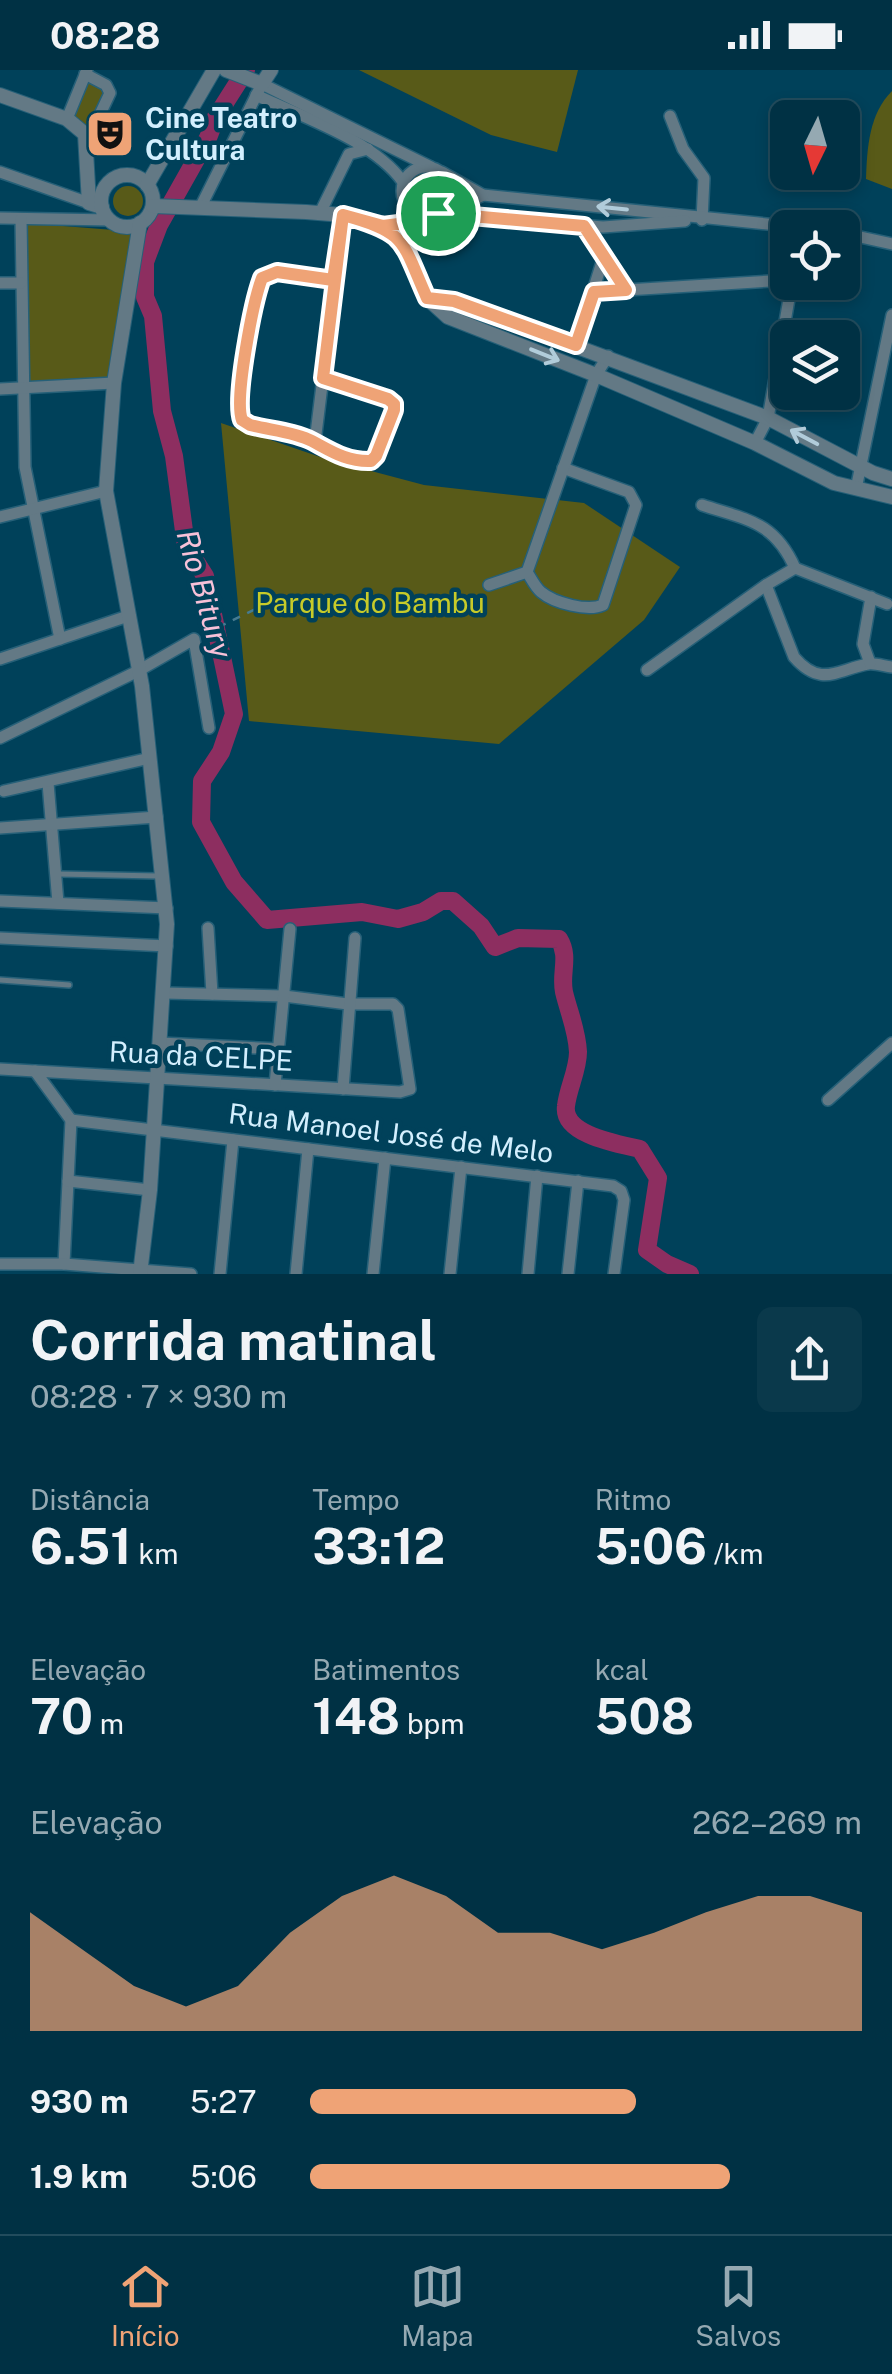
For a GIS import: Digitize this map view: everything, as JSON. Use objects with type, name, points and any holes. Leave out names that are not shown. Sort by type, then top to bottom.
[{"type":"street","points":[[148,185],[214,70]]},
{"type":"street","points":[[228,71],[260,82],[483,195],[770,224]]},
{"type":"street","points":[[67,119],[86,72],[106,85],[110,93],[87,142]]},
{"type":"street","points":[[260,82],[393,168],[403,182],[403,201],[414,218],[410,255]]},
{"type":"street","points":[[195,208],[260,82]]},
{"type":"street","points":[[0,95],[67,119],[85,134],[100,210]]},
{"type":"street","points":[[670,116],[683,149],[704,178],[704,219]]},
{"type":"street","points":[[320,213],[349,154],[368,149]]},
{"type":"street","points":[[403,182],[411,171],[436,170]]},
{"type":"street","points":[[436,170],[450,189],[445,206],[438,213]]},
{"type":"street","points":[[0,172],[100,210],[124,226],[140,223],[157,207],[320,213],[383,226],[438,213],[584,226],[704,219]]},
{"type":"street","points":[[100,210],[104,190],[116,178],[133,176],[148,185],[157,207]]},
{"type":"street","points":[[466,216],[471,201],[483,195]]},
{"type":"street","points":[[0,218],[100,210]]},
{"type":"street","points":[[315,442],[343,215]]},
{"type":"street","points":[[21,219],[24,467],[60,639]]},
{"type":"street","points":[[140,223],[114,383],[106,491],[138,670],[166,908],[165,992],[140,1271]]},
{"type":"street","points":[[383,226],[410,255],[427,298],[448,317],[596,375],[754,443],[834,483],[892,497]]},
{"type":"street","points":[[584,226],[626,290]]},
{"type":"street","points":[[860,237],[892,244]]},
{"type":"street","points":[[576,345],[603,258]]},
{"type":"street","points":[[323,378],[394,404],[371,461],[326,451],[315,442],[250,425],[240,416],[256,296],[262,278],[277,272],[333,280]]},
{"type":"street","points":[[594,292],[770,282]]},
{"type":"street","points":[[0,283],[21,283]]},
{"type":"street","points":[[427,298],[454,301],[608,356],[768,418],[861,467],[892,478]]},
{"type":"street","points":[[754,443],[768,418],[787,300]]},
{"type":"street","points":[[856,490],[892,315]]},
{"type":"street","points":[[527,572],[596,375],[608,356]]},
{"type":"street","points":[[0,389],[114,383]]},
{"type":"street","points":[[874,411],[892,414]]},
{"type":"street","points":[[527,572],[546,596],[590,609],[603,605],[635,498],[629,492],[564,468]]},
{"type":"street","points":[[0,517],[106,491]]},
{"type":"street","points":[[702,505],[754,522],[775,535],[795,568],[887,604]]},
{"type":"street","points":[[646,670],[766,584],[795,568]]},
{"type":"street","points":[[489,586],[527,572]]},
{"type":"street","points":[[766,584],[794,657],[802,666],[834,676],[870,664],[892,667]]},
{"type":"street","points":[[870,664],[863,644],[872,598]]},
{"type":"street","points":[[1,655],[128,616]]},
{"type":"street","points":[[0,738],[197,637],[209,728]]},
{"type":"street","points":[[4,791],[150,758]]},
{"type":"street","points":[[48,784],[58,903]]},
{"type":"street","points":[[0,828],[157,816]]},
{"type":"street","points":[[0,901],[166,908]]},
{"type":"street","points":[[208,928],[212,994]]},
{"type":"street","points":[[274,1086],[290,930]]},
{"type":"street","points":[[0,938],[167,946]]},
{"type":"street","points":[[343,1089],[355,938]]},
{"type":"street","points":[[165,992],[284,996],[348,1004]]},
{"type":"street","name":"Rua da CELPE","points":[[0,1069],[410,1091],[398,1009],[385,1002],[348,1004]]},
{"type":"street","points":[[161,1043],[278,1049]]},
{"type":"street","points":[[828,1100],[892,1043]]},
{"type":"street","points":[[35,1072],[70,1120],[64,1264]]},
{"type":"street","name":"Rua Manoel José de Melo","points":[[70,1120],[613,1186],[621,1191],[624,1200],[614,1274]]},
{"type":"street","points":[[220,1274],[233,1140]]},
{"type":"street","points":[[296,1274],[308,1149]]},
{"type":"street","points":[[373,1274],[385,1158]]},
{"type":"street","points":[[450,1274],[461,1167]]},
{"type":"street","points":[[528,1274],[537,1176]]},
{"type":"street","points":[[68,1181],[150,1190]]},
{"type":"street","points":[[568,1274],[578,1181]]},
{"type":"street","points":[[0,1264],[64,1264],[191,1274]]},
{"type":"lane","points":[[56,874],[164,876]]},
{"type":"lane","points":[[0,980],[69,985]]},
{"type":"path","points":[[197,637],[268,603]]},
{"type":"green space","points":[[359,70],[578,70],[557,152],[491,135]]},
{"type":"green space","points":[[85,74],[110,88],[87,142],[67,119]]},
{"type":"green space","points":[[892,91],[892,189],[866,179],[874,121]]},
{"type":"green space","points":[[426,170],[441,176],[447,191],[441,206],[426,212],[411,206],[405,191],[411,176]]},
{"type":"green space","points":[[128,186],[139,190],[143,201],[139,212],[128,216],[117,212],[113,201],[117,190]]},
{"type":"green space","points":[[25,223],[139,232],[112,381],[25,384]]},
{"type":"green space","name":"Parque do Bambu","points":[[221,423],[326,459],[424,485],[584,503],[680,567],[644,620],[499,744],[249,721]]},
{"type":"waterway","name":"Rio Bitury","points":[[246,70],[216,117],[159,225],[145,262],[145,297],[153,316],[162,411],[174,456],[186,546],[205,576],[234,714],[221,752],[202,781],[201,822],[234,882],[267,920],[362,912],[398,919],[423,912],[441,901],[453,901],[481,926],[495,947],[518,938],[559,939],[564,952],[564,992],[578,1052],[567,1116],[582,1131],[640,1149],[658,1178],[647,1250],[690,1274]]},
{"type":"place","name":"Cine Teatro Cultura","points":[[110,134]]},
{"type":"route","points":[[438,213],[415,213],[414,222],[383,226],[343,215],[333,280],[277,272],[262,278],[239,406],[242,420],[315,442],[326,451],[360,461],[371,461],[376,456],[394,404],[323,378],[343,215],[383,226],[401,242],[427,298],[454,301],[576,345],[594,292],[626,290],[584,226],[438,213]]}]
